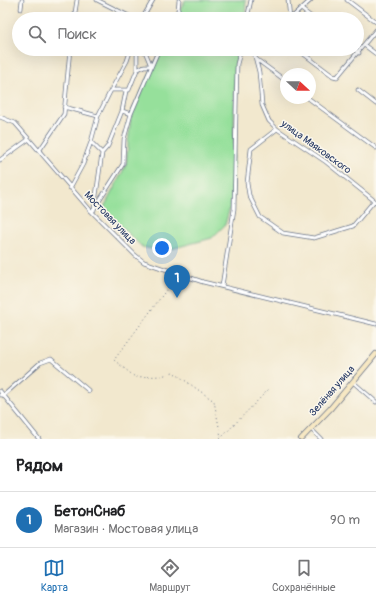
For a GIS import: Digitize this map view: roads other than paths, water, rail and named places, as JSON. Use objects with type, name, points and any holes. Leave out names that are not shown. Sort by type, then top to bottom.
[{"type":"main road","name":"Зелёная улица","points":[[301,439],[353,382],[376,354]]},
{"type":"street","points":[[21,9],[22,0]]},
{"type":"street","points":[[75,12],[77,0]]},
{"type":"street","points":[[97,0],[121,12]]},
{"type":"street","points":[[146,12],[153,0]]},
{"type":"street","points":[[177,12],[179,0]]},
{"type":"street","points":[[248,12],[250,0]]},
{"type":"street","points":[[288,0],[289,12]]},
{"type":"street","points":[[298,12],[311,0]]},
{"type":"street","points":[[347,0],[363,12]]},
{"type":"street","points":[[301,9],[305,12]]},
{"type":"street","points":[[364,13],[376,22]]},
{"type":"street","points":[[376,30],[364,45],[376,54]]},
{"type":"street","points":[[39,151],[61,120],[64,107],[69,56]]},
{"type":"street","points":[[70,188],[83,164],[98,116],[129,56]]},
{"type":"street","points":[[92,211],[102,153],[108,146],[122,111],[126,92],[129,90],[137,70],[137,56]]},
{"type":"street","points":[[147,56],[151,66]]},
{"type":"street","points":[[92,211],[122,167],[124,156],[124,139],[131,114],[156,56]]},
{"type":"street","points":[[222,286],[234,209],[237,64],[239,56]]},
{"type":"street","name":"улица Маяковского","points":[[255,56],[264,112],[277,130],[326,162],[375,201]]},
{"type":"street","points":[[306,56],[333,76],[337,77],[356,56]]},
{"type":"street","points":[[256,59],[280,77]]},
{"type":"street","points":[[137,70],[144,66],[151,66]]},
{"type":"street","points":[[112,90],[126,92]]},
{"type":"street","points":[[358,90],[376,104]]},
{"type":"street","points":[[316,104],[376,148]]},
{"type":"street","points":[[64,107],[98,116]]},
{"type":"street","points":[[122,111],[131,114]]},
{"type":"street","name":"Мостовая улица","points":[[0,117],[15,123],[70,188],[139,259],[179,274],[222,286],[376,324]]},
{"type":"street","points":[[277,130],[251,149],[247,183],[254,208],[260,217],[269,225],[283,233],[316,238],[355,226],[375,201]]},
{"type":"street","points":[[0,160],[29,139]]},
{"type":"street","points":[[91,142],[102,153]]},
{"type":"street","points":[[2,395],[40,363],[47,360],[54,360],[89,391]]},
{"type":"street","points":[[353,382],[376,402]]},
{"type":"street","points":[[0,391],[39,439]]},
{"type":"street","points":[[311,429],[321,439]]},
{"type":"place","name":"БетонСнаб","points":[[177,298]]}]
